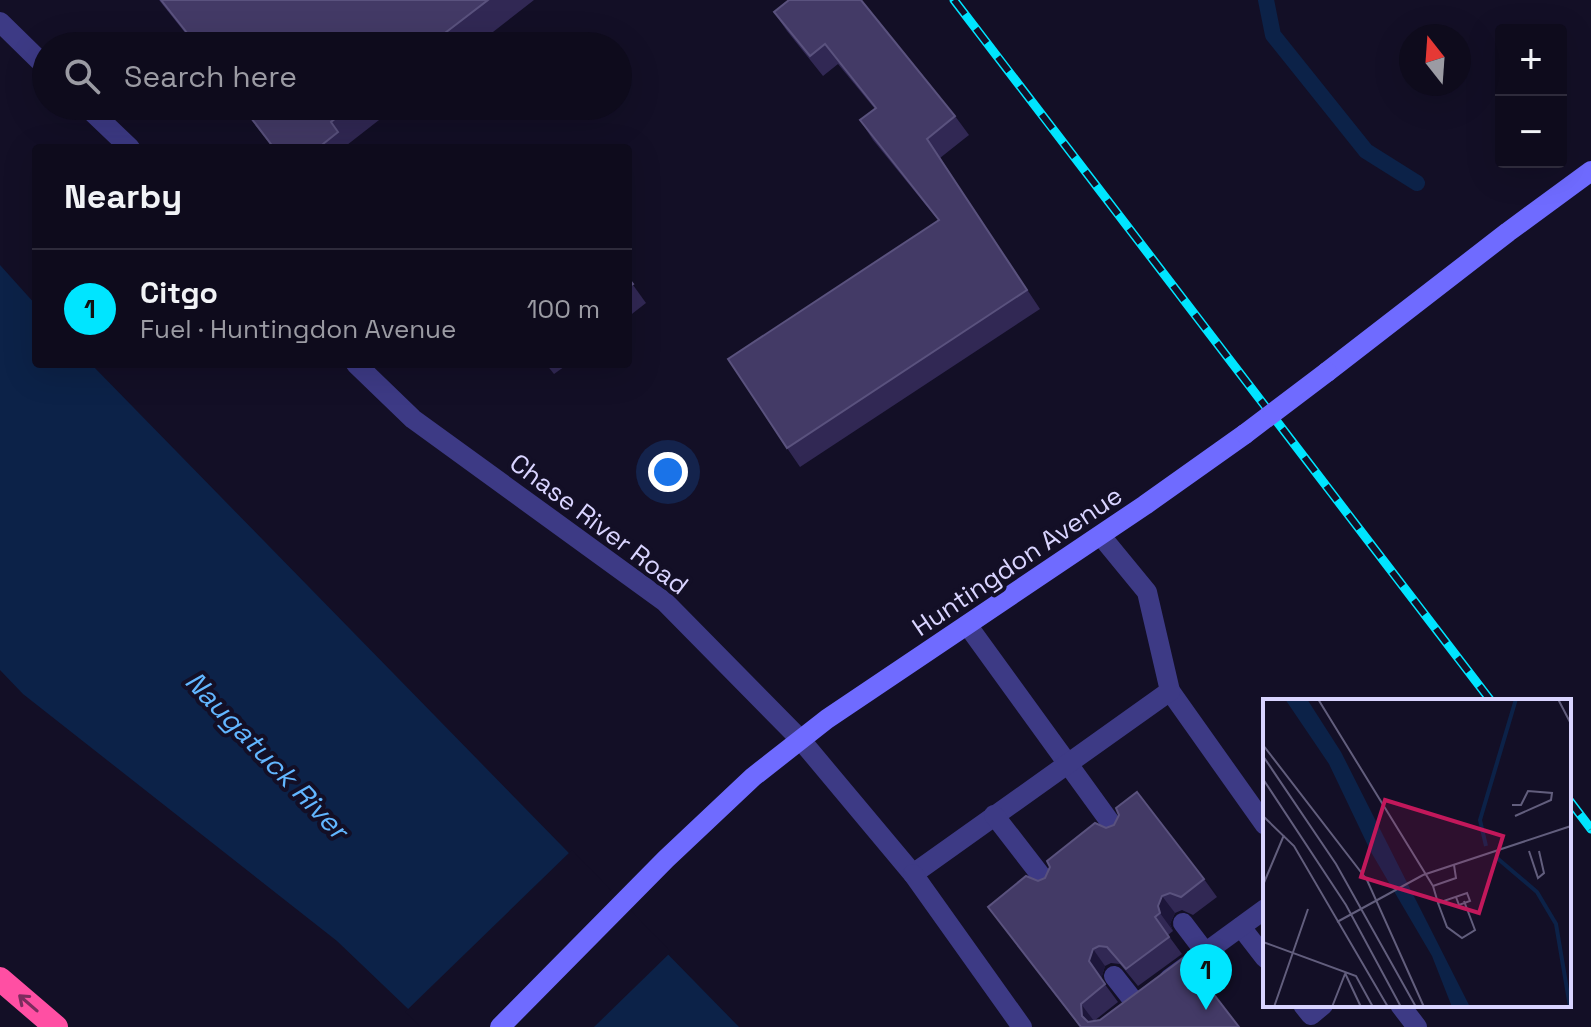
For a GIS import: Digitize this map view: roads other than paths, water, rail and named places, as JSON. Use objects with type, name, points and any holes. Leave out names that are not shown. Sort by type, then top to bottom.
[{"type":"highway","points":[[0,979],[56,1027]]},
{"type":"main road","name":"Huntingdon Avenue","points":[[500,1027],[666,859],[753,777],[800,739],[1101,536],[1245,434],[1591,171]]},
{"type":"street","points":[[0,22],[32,53]]},
{"type":"street","points":[[101,120],[126,144]]},
{"type":"street","name":"Chase River Road","points":[[360,368],[413,419],[665,602],[800,739],[913,874],[1022,1027]]},
{"type":"street","points":[[1101,536],[1147,592],[1170,691],[1263,822]]},
{"type":"street","points":[[968,626],[1118,833]]},
{"type":"street","points":[[913,874],[1170,691]]},
{"type":"street","points":[[994,815],[1049,886]]},
{"type":"street","points":[[1115,1019],[1263,910]]},
{"type":"street","points":[[1183,923],[1205,952]]},
{"type":"street","points":[[1241,927],[1263,955]]},
{"type":"street","points":[[1114,976],[1136,1004]]},
{"type":"street","points":[[1305,1007],[1311,1015],[1321,1007]]},
{"type":"street","points":[[1402,1007],[1417,1027]]},
{"type":"water","name":"Naugatuck River","points":[[0,265],[32,301],[32,368],[95,368],[739,1027],[427,1027],[337,941],[23,694],[0,670]]},
{"type":"waterway","points":[[1266,0],[1273,35],[1366,151],[1417,183]]},
{"type":"railway","points":[[954,0],[1489,699]]},
{"type":"railway","points":[[1571,803],[1591,829]]},
{"type":"place","name":"Citgo","points":[[1206,1010]]}]
